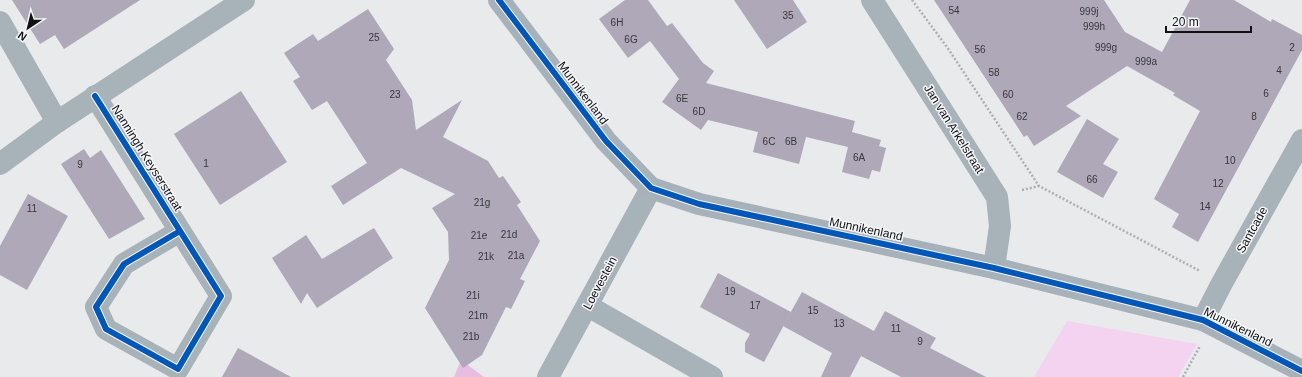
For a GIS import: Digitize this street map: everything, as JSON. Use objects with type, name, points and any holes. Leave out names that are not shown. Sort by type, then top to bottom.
[{"type":"street","points":[[0,164],[95,96],[244,0]]},
{"type":"street","name":"Munnikenland","points":[[499,0],[606,141],[651,188],[699,204],[994,268],[1203,320],[1302,371]]},
{"type":"street","name":"Jan van Arkelstraat","points":[[872,0],[997,197],[1000,226],[994,268]]},
{"type":"street","points":[[0,22],[57,122]]},
{"type":"street","name":"Nanningh Keyserstraat","points":[[95,96],[222,296],[178,369],[106,329],[96,307],[124,264],[180,231]]},
{"type":"street","name":"Santcade","points":[[1203,320],[1302,140]]},
{"type":"street","name":"Loevestein","points":[[548,377],[651,188]]},
{"type":"street","points":[[588,306],[712,377]]},
{"type":"path","points":[[912,0],[947,47],[1039,186],[1222,283]]},
{"type":"path","points":[[1183,377],[1202,342],[1203,320]]},
{"type":"shaded area","points":[[1067,321],[1197,344],[1178,377],[1034,377]]},
{"type":"shaded area","points":[[461,360],[484,377],[454,377]]},
{"type":"building","points":[[12,0],[140,0],[64,49],[55,35],[40,44]]},
{"type":"building","points":[[625,0],[648,0],[667,26],[672,23],[703,63],[714,71],[706,83],[855,121],[852,132],[881,140],[879,146],[886,148],[880,172],[872,170],[869,179],[842,172],[848,147],[806,137],[799,164],[753,152],[758,132],[708,120],[701,130],[662,102],[679,79],[650,41],[628,58],[599,19]]},
{"type":"building","points":[[734,0],[793,0],[807,22],[767,49]]},
{"type":"building","points":[[934,0],[1104,0],[1125,32],[1162,52],[1190,0],[1234,0],[1271,22],[1272,19],[1302,35],[1302,50],[1198,242],[1172,227],[1179,214],[1154,199],[1200,111],[1173,95],[1175,93],[1127,66],[1066,106],[1081,116],[1034,146],[1027,135],[1024,137]]},
{"type":"building","points":[[368,9],[394,49],[386,60],[412,100],[416,130],[462,100],[443,137],[488,161],[499,178],[503,176],[521,202],[517,205],[540,241],[520,279],[525,281],[511,309],[506,307],[482,355],[463,368],[425,308],[449,260],[448,232],[432,208],[455,194],[401,168],[343,205],[331,186],[367,163],[327,101],[312,110],[293,81],[300,77],[284,53],[313,34],[318,41]]},
{"type":"building","points":[[241,91],[287,162],[220,205],[174,134]]},
{"type":"building","points":[[1087,119],[1119,139],[1103,164],[1118,172],[1103,198],[1057,172]]},
{"type":"building","points":[[84,149],[90,158],[101,150],[145,219],[109,239],[61,164]]},
{"type":"building","points":[[28,194],[68,216],[27,290],[0,275],[0,246]]},
{"type":"building","points":[[374,228],[393,258],[317,308],[307,293],[301,304],[272,258],[306,235],[322,259]]},
{"type":"building","points":[[718,273],[791,312],[764,362],[745,352],[745,343],[750,334],[700,307]]},
{"type":"building","points":[[802,292],[874,331],[885,311],[936,338],[930,348],[986,377],[901,377],[861,356],[850,377],[821,377],[832,353],[783,326]]},
{"type":"building","points":[[238,348],[291,377],[222,377]]},
{"type":"cycle path","points":[[499,0],[606,141],[651,188],[699,204],[994,268],[1203,320],[1302,371]]},
{"type":"cycle path","points":[[95,96],[221,296],[178,369],[106,329],[96,307],[124,264],[180,231]]}]
